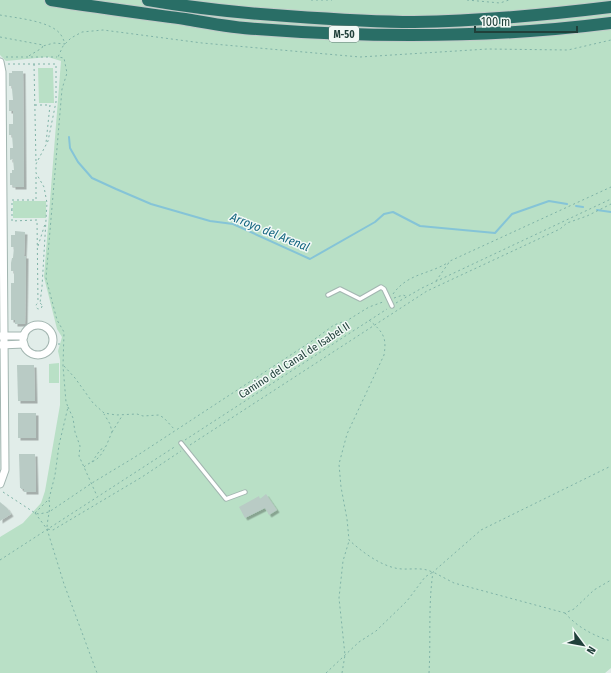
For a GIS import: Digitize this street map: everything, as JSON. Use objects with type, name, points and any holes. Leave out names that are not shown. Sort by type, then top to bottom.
[{"type":"highway","name":"M-50","points":[[51,0],[256,29],[339,34],[471,34],[578,27],[611,23]]},
{"type":"highway","name":"M-50","points":[[148,0],[238,12],[295,17],[414,22],[575,11],[611,7]]},
{"type":"highway","points":[[192,0],[276,11],[295,17]]},
{"type":"street","points":[[0,484],[5,470],[2,344],[3,61]]},
{"type":"street","points":[[36,325],[46,328],[52,337],[52,343],[48,351],[39,355],[29,352],[24,344],[24,336],[30,327],[36,325]]},
{"type":"street","points":[[2,336],[24,336]]},
{"type":"street","points":[[2,344],[24,344]]},
{"type":"lane","points":[[328,295],[340,289],[360,299],[381,287],[384,289],[392,306]]},
{"type":"lane","points":[[180,443],[226,499],[245,492]]},
{"type":"path","points":[[311,0],[332,0]]},
{"type":"path","points":[[467,0],[500,3],[509,0]]},
{"type":"path","points":[[0,15],[25,19],[49,26],[61,35],[65,44]]},
{"type":"path","points":[[58,57],[65,44],[71,38],[82,32],[103,30],[210,44],[360,57],[488,50],[568,50],[611,40]]},
{"type":"path","points":[[0,37],[40,43],[43,46]]},
{"type":"path","points":[[27,57],[43,46],[54,43],[65,44]]},
{"type":"path","points":[[3,61],[27,57],[64,58],[67,73],[62,89],[46,278],[57,320],[64,332],[63,366],[66,402],[73,418],[75,432],[80,446],[79,456],[98,497]]},
{"type":"path","points":[[3,61],[34,64],[56,64],[56,102],[46,144],[36,164]]},
{"type":"path","points":[[34,64],[36,200],[12,200],[12,221],[37,220],[39,303],[42,287],[47,197],[36,173]]},
{"type":"path","points":[[34,105],[50,105],[46,144]]},
{"type":"path","points":[[389,300],[396,289],[409,278],[441,267],[450,261],[611,187]]},
{"type":"path","name":"Camino del Canal de Isabel II","points":[[0,560],[392,306],[436,282],[611,199]]},
{"type":"path","points":[[2,492],[35,513],[47,529],[53,530],[79,516],[142,477],[427,292],[560,229],[567,223],[587,216],[611,204]]},
{"type":"path","points":[[37,248],[46,221]]},
{"type":"path","points":[[436,282],[450,261]]},
{"type":"path","points":[[35,513],[39,514],[49,512],[312,341],[334,324],[348,320],[369,307],[403,295],[408,297]]},
{"type":"path","points":[[342,673],[345,655],[339,598],[343,561],[349,540],[341,487],[340,464],[347,434],[384,355],[386,343],[382,331],[369,320]]},
{"type":"path","points":[[58,344],[63,344]]},
{"type":"path","points":[[63,366],[80,384],[93,403],[104,414],[110,424],[112,432]]},
{"type":"path","points":[[68,407],[49,499],[51,508],[47,521],[47,529],[64,584],[97,673]]},
{"type":"path","points":[[104,414],[137,414],[143,416],[159,415],[164,418],[175,430]]},
{"type":"path","points":[[84,468],[102,454],[122,415]]},
{"type":"path","points":[[92,462],[100,450],[106,446]]},
{"type":"path","points":[[326,673],[359,642],[376,631],[407,601],[425,577],[433,572],[481,530],[611,466]]},
{"type":"path","points":[[35,513],[49,499]]},
{"type":"path","points":[[349,540],[359,549],[384,564],[395,568],[414,570],[426,568],[454,583],[565,613],[573,622],[603,639],[611,641]]},
{"type":"path","points":[[429,673],[430,594],[433,572]]},
{"type":"path","points":[[565,613],[574,609],[594,590],[611,580]]},
{"type":"green space","points":[[0,0],[611,0],[611,668],[605,673],[0,673],[0,537],[23,523],[41,503],[45,491],[60,405],[60,360],[58,351],[62,337],[57,329],[44,277],[61,61],[48,57],[6,61],[0,55]]},
{"type":"green space","points":[[38,68],[53,68],[54,103],[39,103]]},
{"type":"green space","points":[[13,201],[46,201],[46,218],[13,218]]},
{"type":"green space","points":[[59,363],[59,383],[49,383],[49,364]]},
{"type":"building","points":[[12,71],[23,71],[24,187],[13,187],[13,185],[10,185],[10,173],[14,170],[13,159],[10,160],[10,148],[13,148],[12,135],[9,135],[9,124],[13,124],[13,111],[9,111],[9,100],[13,100],[12,86],[9,86],[9,73],[12,73]]},
{"type":"building","points":[[15,231],[25,232],[25,324],[15,324],[15,320],[11,320],[11,283],[14,283],[14,271],[11,271],[11,263],[14,247],[11,247],[11,235],[15,235]]},
{"type":"building","points":[[17,365],[34,365],[35,401],[18,401]]},
{"type":"building","points":[[18,413],[36,413],[36,438],[18,438]]},
{"type":"building","points":[[19,454],[35,454],[36,492],[24,492],[24,489],[20,488]]},
{"type":"building","points":[[266,494],[277,510],[269,515],[265,508],[245,518],[239,507],[259,496],[260,499]]},
{"type":"building","points":[[0,502],[11,514],[0,521]]},
{"type":"waterway","name":"Arroyo del Arenal","points":[[69,137],[70,148],[78,162],[92,178],[151,204],[210,221],[233,224],[310,259],[375,222],[384,214],[393,212],[420,226],[495,233],[512,214],[549,201],[567,204]]},
{"type":"waterway","name":"Arroyo del Arenal","points":[[576,206],[583,207]]},
{"type":"waterway","name":"Arroyo del Arenal","points":[[597,210],[611,212]]}]
